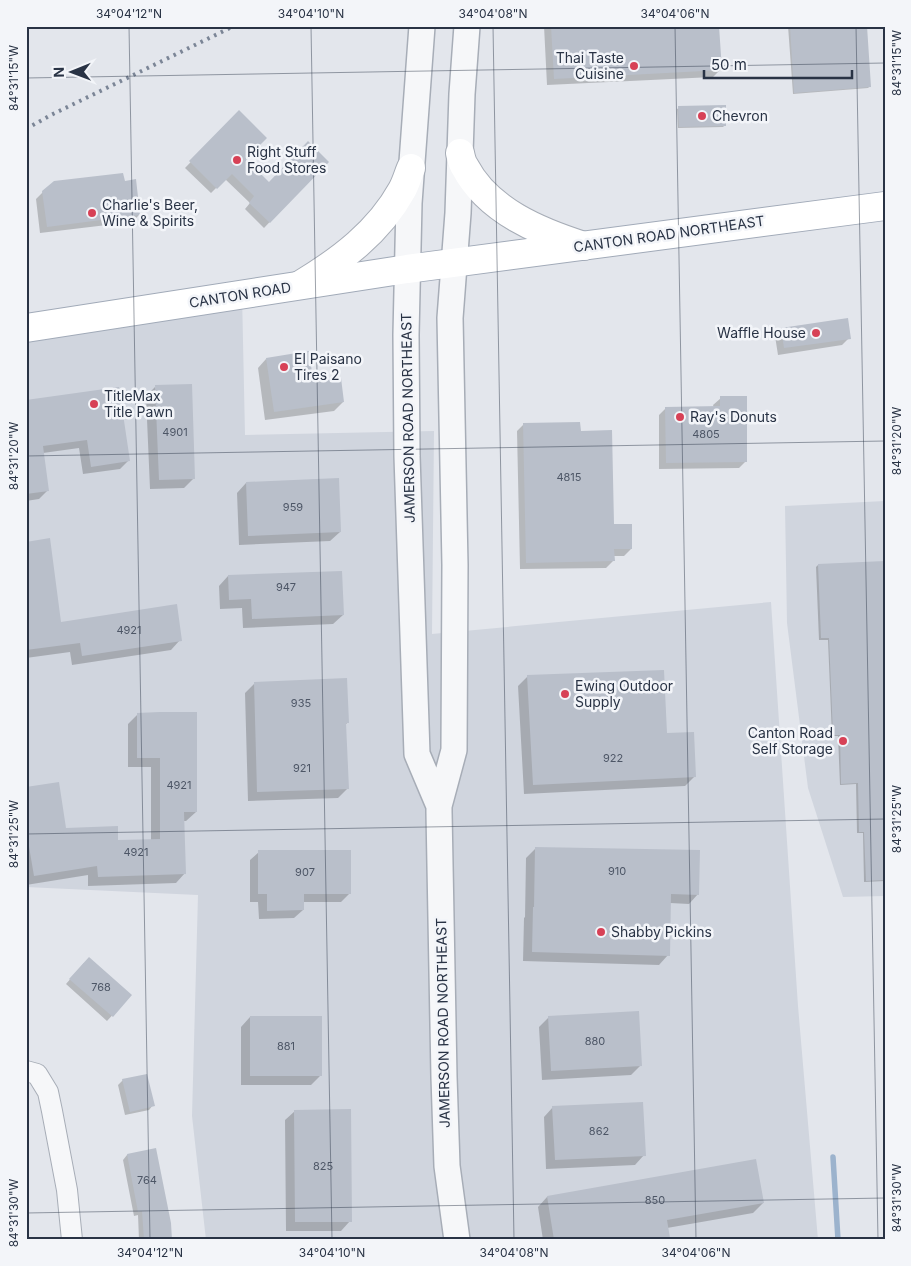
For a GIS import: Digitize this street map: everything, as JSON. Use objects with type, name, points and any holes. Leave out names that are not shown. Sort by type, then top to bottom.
[{"type":"main road","points":[[460,153],[464,167],[475,182],[491,199],[509,213],[553,236],[584,246]]},
{"type":"main road","points":[[300,285],[316,276],[368,236],[388,212],[402,190],[411,168]]},
{"type":"main road","name":"CANTON ROAD NORTHEAST","points":[[454,263],[885,206]]},
{"type":"main road","name":"CANTON ROAD","points":[[26,328],[454,263]]},
{"type":"street","name":"JAMERSON ROAD NORTHEAST","points":[[422,26],[409,203],[407,456],[417,754],[439,806]]},
{"type":"street","name":"JAMERSON ROAD NORTHEAST","points":[[457,1240],[447,1166],[439,806],[454,750],[455,565],[450,318],[458,212],[462,94],[467,26]]},
{"type":"street","points":[[26,1071],[38,1074],[48,1092],[67,1190],[72,1240]]},
{"type":"shaded area","points":[[242,294],[245,435],[434,431],[432,634],[771,602],[798,1006],[818,1240],[206,1240],[192,1116],[198,895],[26,887],[26,319]]},
{"type":"shaded area","name":"Canton Road Self Storage","points":[[885,501],[885,896],[843,897],[808,788],[787,623],[785,506]]},
{"type":"building","points":[[551,26],[719,26],[722,70],[554,79]]},
{"type":"building","points":[[790,26],[867,26],[871,87],[794,93]]},
{"type":"building","name":"Chevron","points":[[726,105],[726,126],[679,127],[678,106]]},
{"type":"building","points":[[239,110],[267,138],[246,159],[269,182],[308,141],[329,162],[270,223],[249,203],[254,196],[232,174],[217,189],[189,161]]},
{"type":"building","points":[[123,173],[125,181],[136,179],[140,215],[47,227],[42,191],[54,181]]},
{"type":"building","name":"Waffle House","points":[[848,318],[851,339],[784,348],[781,328]]},
{"type":"building","points":[[309,351],[313,380],[341,378],[344,402],[274,412],[266,358]]},
{"type":"building","points":[[192,384],[195,479],[159,480],[155,385]]},
{"type":"building","points":[[119,387],[130,461],[91,467],[87,440],[43,446],[49,491],[26,494],[26,400]]},
{"type":"building","points":[[720,396],[747,396],[747,462],[666,463],[665,407],[720,406]]},
{"type":"building","points":[[580,422],[581,431],[612,430],[614,524],[632,524],[632,549],[614,549],[615,561],[526,563],[523,423]]},
{"type":"building","points":[[339,478],[341,532],[248,536],[246,482]]},
{"type":"building","points":[[50,538],[61,622],[177,604],[182,641],[82,656],[80,643],[26,650],[26,542]]},
{"type":"building","points":[[885,561],[885,880],[866,881],[864,832],[859,832],[858,783],[841,784],[840,735],[833,735],[829,638],[821,638],[818,564]]},
{"type":"building","points":[[342,571],[344,615],[252,619],[251,599],[229,600],[228,575]]},
{"type":"building","points":[[664,670],[667,733],[694,732],[696,777],[533,785],[527,675]]},
{"type":"building","points":[[347,678],[349,723],[346,723],[349,789],[257,792],[254,682]]},
{"type":"building","points":[[197,712],[197,812],[184,812],[186,874],[98,877],[97,866],[34,876],[26,829],[26,787],[59,782],[66,828],[118,826],[118,840],[160,839],[160,758],[137,758],[137,713]]},
{"type":"building","points":[[535,847],[700,850],[699,895],[671,894],[670,956],[532,952]]},
{"type":"building","points":[[258,850],[351,850],[351,894],[304,894],[304,910],[267,911],[267,894],[258,894]]},
{"type":"building","points":[[89,957],[132,995],[113,1017],[69,979]]},
{"type":"building","points":[[639,1011],[642,1066],[551,1071],[548,1016]]},
{"type":"building","points":[[250,1016],[322,1016],[322,1076],[250,1076]]},
{"type":"building","points":[[147,1074],[155,1106],[130,1112],[122,1079]]},
{"type":"building","points":[[643,1102],[646,1156],[555,1160],[552,1106]]},
{"type":"building","points":[[351,1109],[352,1222],[295,1222],[294,1110]]},
{"type":"building","points":[[156,1148],[171,1223],[172,1240],[144,1240],[142,1211],[138,1212],[127,1154]]},
{"type":"building","points":[[756,1159],[764,1203],[667,1220],[670,1238],[660,1240],[554,1240],[547,1196]]},
{"type":"waterway","points":[[833,1157],[838,1240]]},
{"type":"railway","points":[[26,129],[234,26]]},
{"type":"place","name":"Thai Taste Cuisine","points":[[634,66]]},
{"type":"place","name":"Chevron","points":[[702,116]]},
{"type":"place","name":"Right Stuff Food Stores","points":[[237,160]]},
{"type":"place","name":"Charlie's Beer, Wine & Spirits","points":[[92,213]]},
{"type":"place","name":"Waffle House","points":[[816,333]]},
{"type":"place","name":"El Paisano Tires 2","points":[[284,367]]},
{"type":"place","name":"TitleMax Title Pawn","points":[[94,404]]},
{"type":"place","name":"Ray's Donuts","points":[[680,417]]},
{"type":"place","name":"Ewing Outdoor Supply","points":[[565,694]]},
{"type":"place","name":"Canton Road Self Storage","points":[[843,741]]},
{"type":"place","name":"Shabby Pickins","points":[[601,932]]}]
